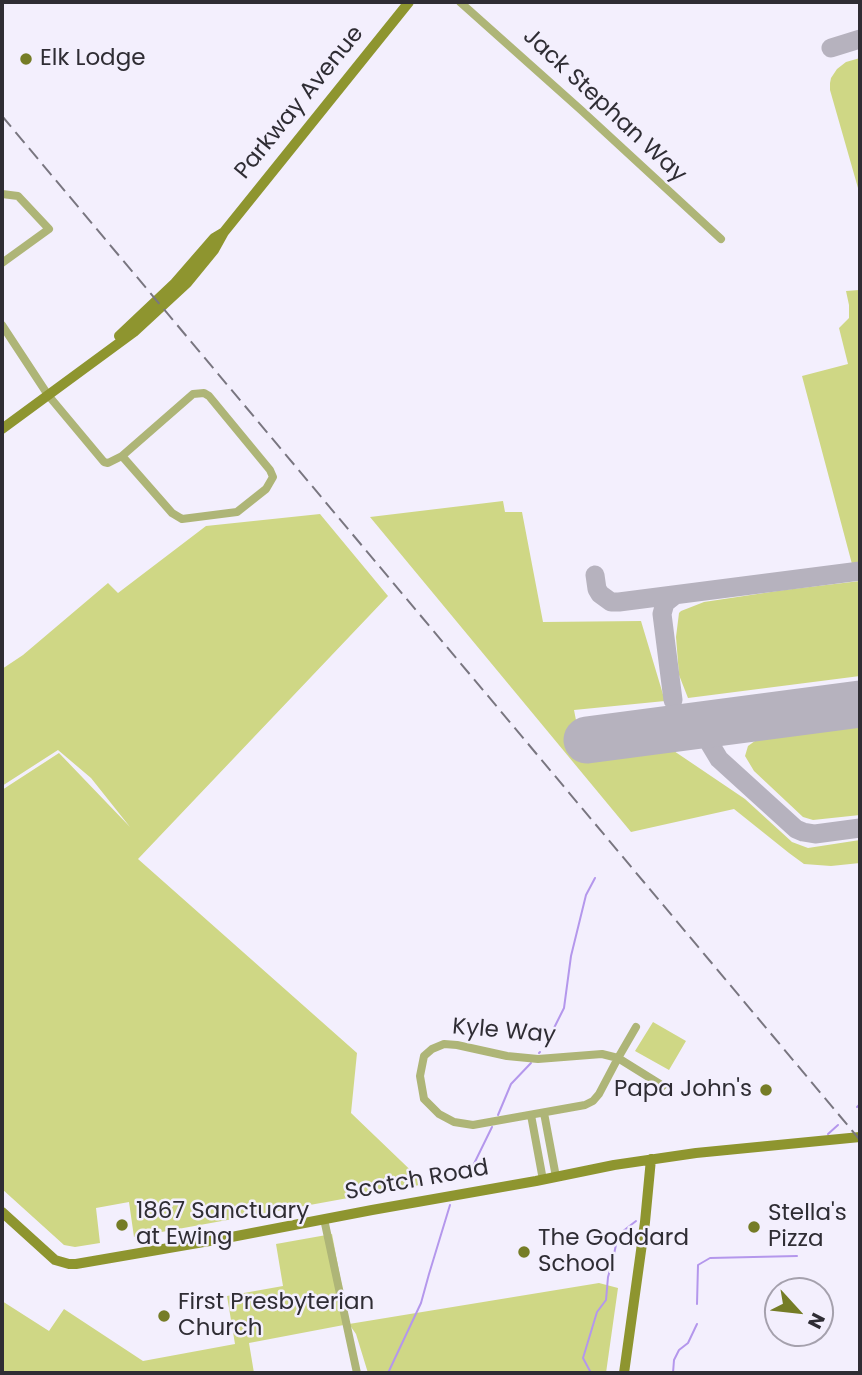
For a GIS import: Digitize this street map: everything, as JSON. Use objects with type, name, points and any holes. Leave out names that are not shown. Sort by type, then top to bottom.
[{"type":"main road","name":"Parkway Avenue","points":[[2,429],[134,332],[171,299],[214,250],[224,232],[409,2]]},
{"type":"main road","name":"Scotch Road","points":[[2,1212],[55,1259],[69,1264],[651,1159],[860,1137]]},
{"type":"main road","points":[[624,1373],[651,1159]]},
{"type":"street","name":"Jack Stephan Way","points":[[460,2],[721,239]]},
{"type":"street","points":[[2,194],[18,196],[50,229],[2,263]]},
{"type":"street","points":[[2,325],[48,396],[104,462],[114,461],[121,456],[193,394],[204,393],[270,470],[273,477],[265,489],[237,512],[182,519],[172,513],[121,456]]},
{"type":"street","name":"Kyle Way","points":[[636,1027],[618,1058],[599,1094],[585,1105],[473,1125],[454,1122],[439,1114],[424,1099],[420,1076],[424,1056],[444,1044],[538,1059],[602,1054],[618,1058],[663,1086]]},
{"type":"street","points":[[544,1112],[556,1177]]},
{"type":"street","points":[[531,1115],[543,1180]]},
{"type":"street","points":[[324,1219],[357,1373]]},
{"type":"green space","points":[[860,58],[860,195],[830,83],[837,69],[846,62]]},
{"type":"green space","points":[[860,287],[860,563],[852,564],[802,376],[848,364],[839,328],[849,318],[846,291],[859,290]]},
{"type":"green space","points":[[503,501],[505,512],[522,512],[543,622],[641,621],[665,701],[574,710],[584,761],[671,749],[745,799],[792,842],[808,848],[860,840],[860,863],[831,866],[804,864],[734,809],[631,832],[370,517]]},
{"type":"green space","points":[[320,514],[388,596],[138,859],[357,1053],[351,1113],[425,1184],[134,1237],[129,1202],[96,1208],[100,1243],[75,1247],[64,1245],[2,1189],[2,790],[59,753],[130,827],[91,778],[58,750],[2,786],[2,669],[23,655],[108,583],[118,593],[206,526]]},
{"type":"green space","points":[[860,581],[860,676],[688,698],[679,675],[676,637],[681,611],[704,602]]},
{"type":"green space","points":[[860,725],[860,815],[813,820],[803,817],[754,771],[745,756],[748,746],[759,738]]},
{"type":"green space","points":[[653,1022],[686,1041],[669,1070],[635,1051]]},
{"type":"green space","points":[[332,1234],[349,1324],[249,1343],[254,1373],[2,1373],[2,1301],[49,1331],[64,1309],[143,1361],[235,1344],[227,1296],[283,1286],[276,1244]]},
{"type":"green space","points":[[599,1283],[618,1288],[606,1373],[368,1373],[356,1334],[349,1324]]},
{"type":"waterway","points":[[545,1046],[564,1008],[571,956],[586,895],[595,878]]},
{"type":"waterway","points":[[498,1115],[511,1084],[531,1063]]},
{"type":"waterway","points":[[857,1107],[860,1104]]},
{"type":"waterway","points":[[828,1134],[838,1125]]},
{"type":"waterway","points":[[469,1174],[492,1127]]},
{"type":"waterway","points":[[388,1373],[421,1303],[450,1205]]},
{"type":"waterway","points":[[613,1259],[618,1235],[636,1221]]},
{"type":"waterway","points":[[697,1304],[698,1265],[710,1258],[797,1256]]},
{"type":"waterway","points":[[591,1373],[583,1358],[597,1312],[606,1300],[612,1263]]},
{"type":"waterway","points":[[673,1373],[674,1360],[679,1350],[688,1343],[697,1324]]},
{"type":"taxiway","points":[[831,48],[860,39]]},
{"type":"taxiway","points":[[595,575],[600,594],[611,602],[619,602],[860,571]]},
{"type":"taxiway","points":[[673,700],[662,614],[665,603],[675,595]]},
{"type":"taxiway","points":[[710,744],[719,759],[796,829],[815,834],[860,828]]},
{"type":"runway","points":[[587,740],[860,704]]},
{"type":"railway","points":[[2,116],[860,1140]]},
{"type":"place","name":"Elk Lodge","points":[[26,59]]},
{"type":"place","name":"Papa John's","points":[[766,1090]]},
{"type":"place","name":"1867 Sanctuary at Ewing","points":[[122,1225]]},
{"type":"place","name":"Stella's Pizza","points":[[754,1227]]},
{"type":"place","name":"The Goddard School","points":[[524,1252]]},
{"type":"place","name":"First Presbyterian Church","points":[[164,1316]]}]
